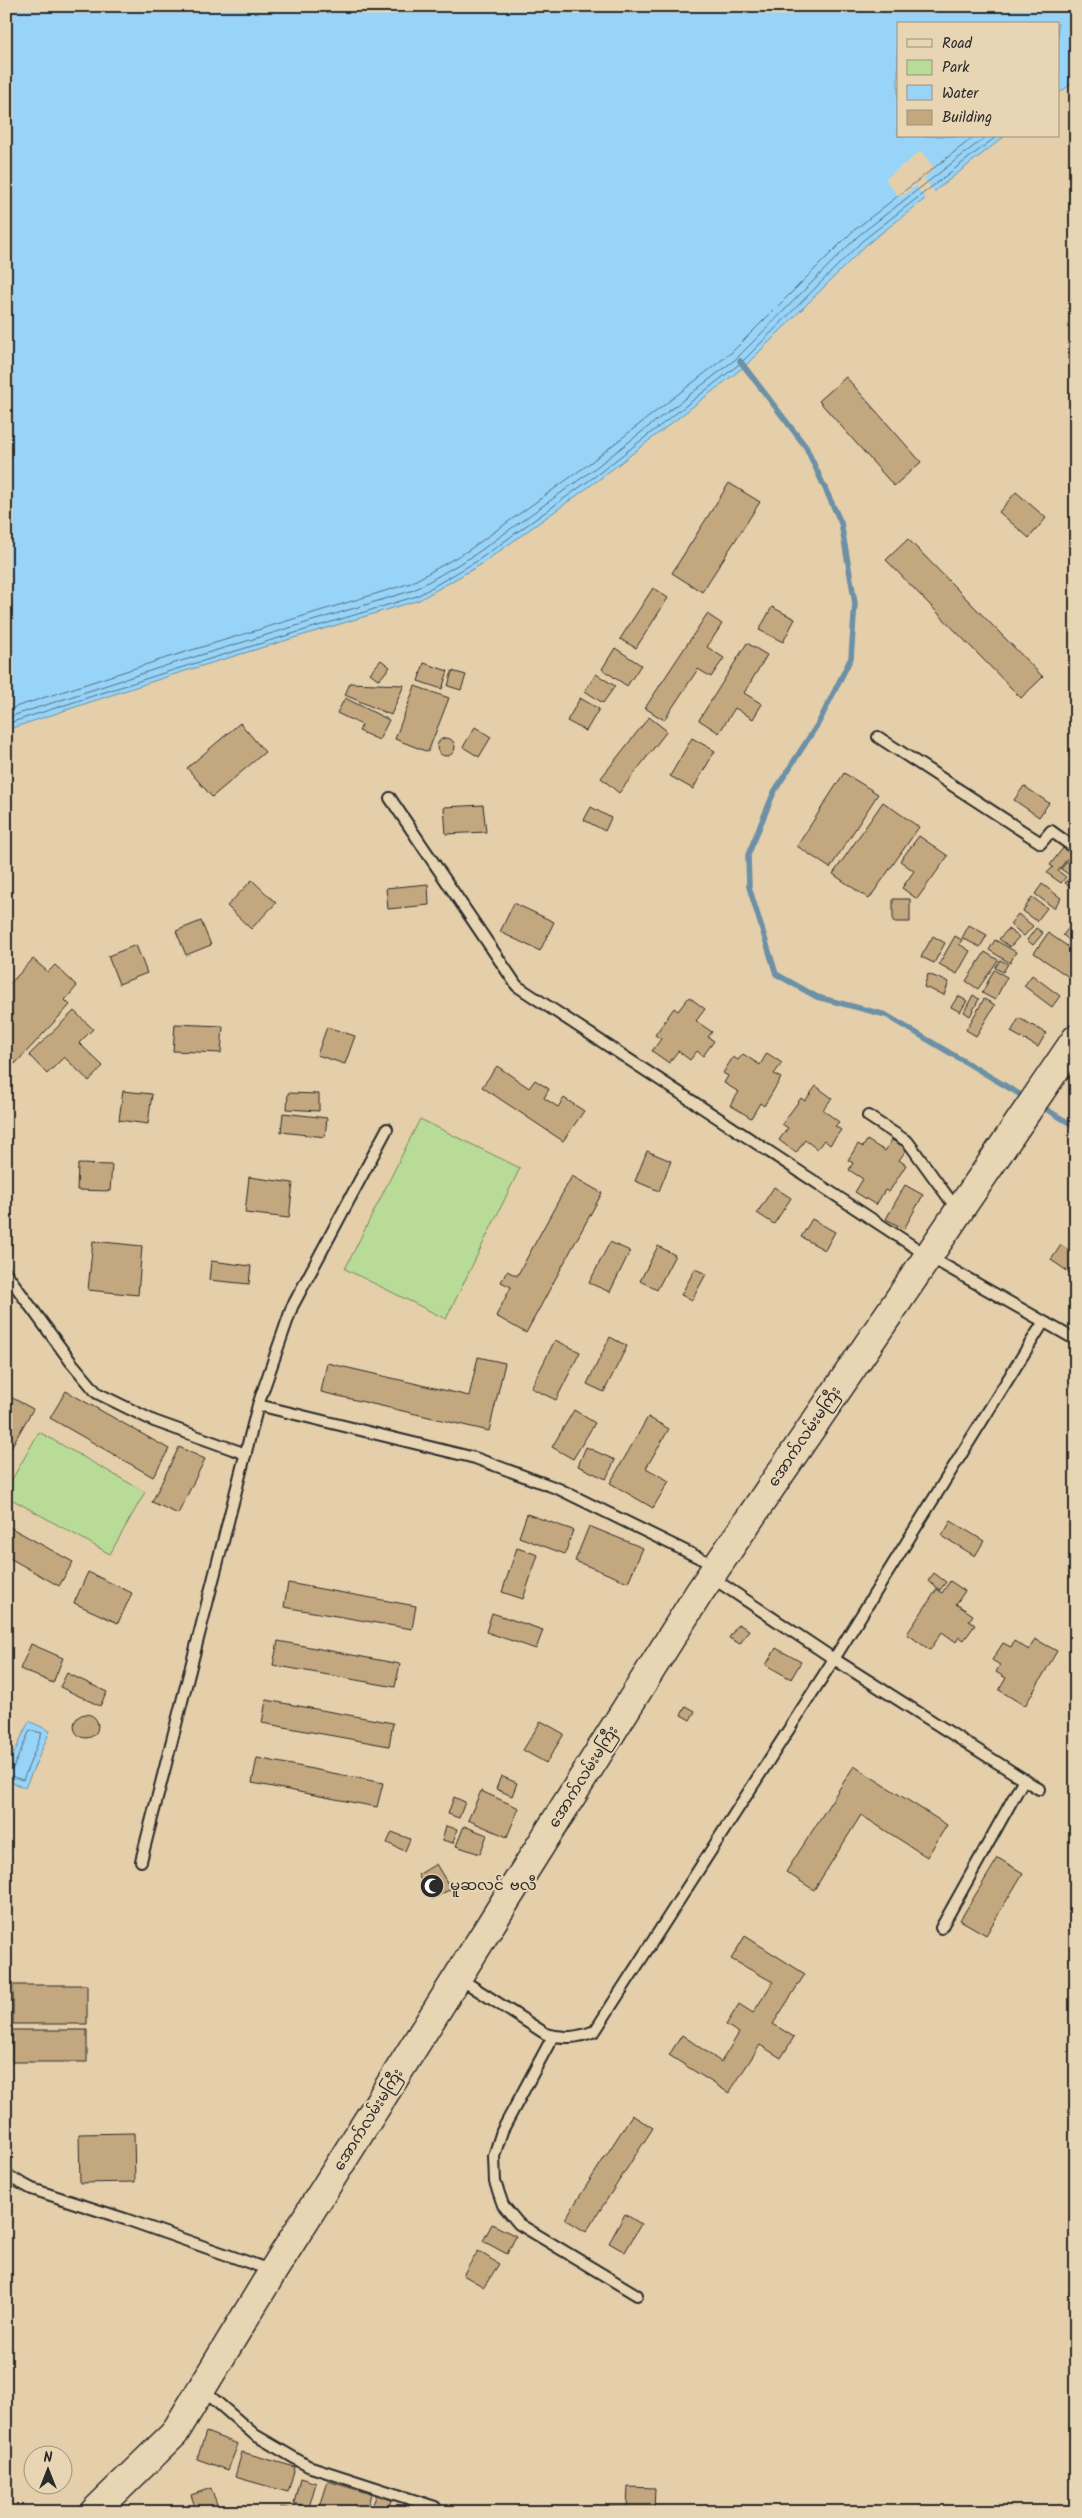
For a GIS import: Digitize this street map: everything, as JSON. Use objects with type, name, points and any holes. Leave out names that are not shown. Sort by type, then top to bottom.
[{"type":"main road","name":"အောက်လမ်းမကြီး","points":[[94,2512],[174,2434],[273,2271],[714,1571],[1073,1043]]},
{"type":"lane","points":[[878,737],[1041,843],[1051,831],[1076,849]]},
{"type":"lane","points":[[390,798],[517,986],[928,1256],[1043,1323],[1076,1340]]},
{"type":"lane","points":[[868,1116],[908,1142],[958,1212]]},
{"type":"lane","points":[[141,1861],[258,1405],[292,1307],[387,1129]]},
{"type":"lane","points":[[6,1273],[71,1362],[97,1393],[154,1421],[246,1454]]},
{"type":"lane","points":[[458,1978],[546,2034],[562,2038],[581,2037],[595,2031],[834,1659],[1043,1323]]},
{"type":"lane","points":[[258,1405],[475,1458],[559,1489],[714,1571],[834,1659],[1039,1789]]},
{"type":"lane","points":[[942,1928],[1024,1779]]},
{"type":"lane","points":[[553,2036],[502,2131],[494,2156],[495,2182],[503,2205],[519,2224],[636,2295]]},
{"type":"lane","points":[[6,2175],[32,2189],[128,2220],[273,2271]]},
{"type":"lane","points":[[202,2390],[255,2435],[308,2466],[435,2507]]},
{"type":"green space","points":[[420,1119],[520,1168],[446,1319],[345,1269]]},
{"type":"green space","points":[[39,1432],[145,1492],[110,1554],[6,1496],[6,1490]]},
{"type":"water","points":[[6,6],[1076,6],[1076,80],[1060,92],[1060,22],[897,22],[897,138],[1002,138],[866,245],[745,366],[597,481],[480,565],[419,600],[172,675],[6,730]]},
{"type":"water","points":[[29,1721],[50,1731],[25,1788],[6,1780],[6,1770]]},
{"type":"pier","points":[[921,151],[935,169],[924,178],[936,194],[927,201],[916,186],[900,198],[885,179]]},
{"type":"building","points":[[846,377],[921,462],[894,486],[819,401]]},
{"type":"building","points":[[729,483],[760,502],[702,592],[672,573]]},
{"type":"building","points":[[1016,492],[1046,518],[1029,538],[999,512]]},
{"type":"building","points":[[908,539],[1043,677],[1021,698],[886,560]]},
{"type":"building","points":[[653,588],[668,598],[636,648],[620,639]]},
{"type":"building","points":[[772,607],[795,619],[783,642],[759,630]]},
{"type":"building","points":[[707,614],[722,624],[707,647],[724,658],[711,677],[698,669],[664,720],[645,708]]},
{"type":"building","points":[[747,643],[767,655],[744,693],[762,704],[753,719],[735,708],[719,733],[699,720]]},
{"type":"building","points":[[615,648],[641,665],[627,686],[602,669]]},
{"type":"building","points":[[381,660],[390,667],[379,680],[370,673]]},
{"type":"building","points":[[424,663],[448,671],[442,689],[418,681]]},
{"type":"building","points":[[452,671],[466,675],[461,690],[448,686]]},
{"type":"building","points":[[596,674],[615,686],[603,703],[585,691]]},
{"type":"building","points":[[350,683],[404,685],[391,715],[345,695]]},
{"type":"building","points":[[415,686],[449,698],[428,752],[395,739]]},
{"type":"building","points":[[345,698],[389,720],[379,740],[359,731],[362,725],[337,713]]},
{"type":"building","points":[[580,698],[599,709],[586,731],[567,721]]},
{"type":"building","points":[[649,717],[667,731],[619,793],[601,778]]},
{"type":"building","points":[[240,723],[265,752],[212,797],[187,768]]},
{"type":"building","points":[[475,727],[491,737],[479,757],[463,747]]},
{"type":"building","points":[[446,738],[452,741],[455,747],[452,753],[446,756],[440,753],[437,747],[440,741]]},
{"type":"building","points":[[692,738],[715,751],[693,789],[670,776]]},
{"type":"building","points":[[844,773],[878,794],[830,868],[797,846]]},
{"type":"building","points":[[1024,786],[1049,803],[1039,817],[1014,800]]},
{"type":"building","points":[[883,802],[919,827],[869,899],[833,874]]},
{"type":"building","points":[[483,805],[486,832],[446,834],[444,807]]},
{"type":"building","points":[[591,807],[611,818],[605,831],[584,820]]},
{"type":"building","points":[[919,836],[948,856],[917,899],[902,888],[914,871],[900,861]]},
{"type":"building","points":[[1063,848],[1071,854],[1058,871],[1066,877],[1061,883],[1047,873],[1053,867],[1050,865]]},
{"type":"building","points":[[1075,851],[1076,870],[1071,876],[1061,869]]},
{"type":"building","points":[[1076,870],[1076,890],[1075,891],[1065,883]]},
{"type":"building","points":[[252,880],[276,903],[251,929],[227,906]]},
{"type":"building","points":[[428,884],[429,905],[388,909],[386,888]]},
{"type":"building","points":[[1042,884],[1061,898],[1054,908],[1035,894]]},
{"type":"building","points":[[1032,897],[1047,908],[1037,921],[1023,911]]},
{"type":"building","points":[[893,899],[910,899],[910,922],[893,922]]},
{"type":"building","points":[[514,903],[554,922],[540,951],[500,932]]},
{"type":"building","points":[[1018,914],[1033,926],[1024,936],[1010,924]]},
{"type":"building","points":[[201,921],[211,945],[186,955],[176,931]]},
{"type":"building","points":[[1076,921],[1076,946],[1063,935]]},
{"type":"building","points":[[969,925],[987,935],[980,947],[962,938]]},
{"type":"building","points":[[1036,928],[1043,933],[1033,945],[1027,940]]},
{"type":"building","points":[[1008,929],[1019,937],[1010,947],[999,939]]},
{"type":"building","points":[[1048,933],[1076,952],[1076,982],[1034,953]]},
{"type":"building","points":[[933,936],[945,943],[934,963],[921,957]]},
{"type":"building","points":[[955,936],[962,940],[959,944],[970,951],[957,974],[939,964]]},
{"type":"building","points":[[995,940],[1016,952],[1010,963],[989,950]]},
{"type":"building","points":[[136,945],[147,973],[119,984],[108,956]]},
{"type":"building","points":[[985,952],[998,960],[978,989],[966,981]]},
{"type":"building","points":[[33,959],[48,972],[55,965],[77,986],[65,1000],[70,1005],[15,1064],[6,1056],[6,988]]},
{"type":"building","points":[[1000,960],[1008,964],[1003,972],[995,968]]},
{"type":"building","points":[[994,970],[1007,977],[995,1000],[982,993]]},
{"type":"building","points":[[928,974],[949,982],[944,995],[924,987]]},
{"type":"building","points":[[1032,975],[1060,996],[1052,1007],[1024,986]]},
{"type":"building","points":[[973,995],[979,999],[970,1016],[964,1012]]},
{"type":"building","points":[[958,996],[967,1001],[960,1012],[951,1007]]},
{"type":"building","points":[[689,997],[705,1009],[696,1021],[712,1032],[708,1037],[714,1041],[703,1056],[697,1051],[690,1060],[678,1051],[669,1063],[652,1051],[661,1039],[655,1035],[674,1008],[678,1011]]},
{"type":"building","points":[[984,999],[995,1005],[976,1036],[966,1030]]},
{"type":"building","points":[[74,1011],[93,1029],[79,1043],[103,1066],[89,1081],[64,1057],[47,1074],[29,1055]]},
{"type":"building","points":[[1019,1018],[1046,1033],[1038,1047],[1011,1032]]},
{"type":"building","points":[[175,1024],[223,1026],[221,1053],[173,1051]]},
{"type":"building","points":[[327,1027],[355,1036],[345,1064],[317,1055]]},
{"type":"building","points":[[767,1053],[782,1063],[774,1074],[781,1078],[764,1106],[760,1103],[751,1118],[730,1105],[739,1092],[724,1083],[728,1076],[723,1073],[733,1057],[738,1060],[743,1054],[760,1065]]},
{"type":"building","points":[[497,1066],[529,1088],[535,1080],[549,1089],[544,1098],[558,1107],[564,1098],[584,1111],[563,1141],[482,1087]]},
{"type":"building","points":[[816,1086],[832,1098],[823,1110],[839,1122],[835,1126],[841,1130],[830,1145],[824,1140],[817,1149],[805,1140],[796,1153],[779,1140],[788,1128],[782,1124],[801,1098],[805,1101]]},
{"type":"building","points":[[123,1091],[152,1094],[148,1124],[119,1120]]},
{"type":"building","points":[[288,1093],[319,1094],[319,1111],[287,1109]]},
{"type":"building","points":[[283,1113],[327,1118],[325,1137],[281,1132]]},
{"type":"building","points":[[867,1140],[885,1151],[892,1140],[907,1149],[899,1160],[906,1165],[889,1192],[885,1190],[876,1205],[855,1192],[863,1179],[849,1170],[853,1163],[848,1160],[858,1144],[863,1147]]},
{"type":"building","points":[[647,1151],[671,1161],[659,1191],[635,1181]]},
{"type":"building","points":[[78,1164],[112,1165],[110,1191],[77,1190]]},
{"type":"building","points":[[572,1176],[602,1193],[526,1333],[496,1316],[511,1287],[501,1282],[507,1271],[517,1276]]},
{"type":"building","points":[[249,1177],[293,1183],[289,1218],[245,1213]]},
{"type":"building","points":[[905,1185],[923,1195],[904,1229],[886,1219]]},
{"type":"building","points":[[774,1187],[791,1198],[774,1224],[757,1213]]},
{"type":"building","points":[[812,1219],[835,1232],[825,1250],[801,1237]]},
{"type":"building","points":[[93,1241],[142,1246],[138,1295],[88,1290]]},
{"type":"building","points":[[610,1242],[630,1251],[610,1292],[589,1283]]},
{"type":"building","points":[[1061,1245],[1076,1255],[1076,1277],[1051,1260]]},
{"type":"building","points":[[658,1246],[675,1255],[657,1290],[640,1281]]},
{"type":"building","points":[[211,1261],[251,1266],[249,1284],[209,1280]]},
{"type":"building","points":[[695,1269],[706,1274],[692,1300],[681,1295]]},
{"type":"building","points":[[610,1337],[627,1346],[604,1392],[587,1384]]},
{"type":"building","points":[[555,1340],[580,1352],[556,1400],[531,1388]]},
{"type":"building","points":[[478,1357],[505,1363],[489,1431],[321,1392],[327,1363],[469,1396]]},
{"type":"building","points":[[66,1391],[169,1449],[153,1477],[50,1418]]},
{"type":"building","points":[[6,1396],[33,1409],[6,1456]]},
{"type":"building","points":[[574,1410],[595,1423],[573,1459],[552,1447]]},
{"type":"building","points":[[648,1417],[669,1429],[646,1468],[669,1481],[653,1508],[610,1483]]},
{"type":"building","points":[[179,1447],[205,1459],[178,1514],[152,1502]]},
{"type":"building","points":[[586,1447],[615,1460],[606,1479],[578,1466]]},
{"type":"building","points":[[527,1514],[573,1530],[565,1554],[519,1537]]},
{"type":"building","points":[[951,1521],[984,1541],[975,1556],[942,1536]]},
{"type":"building","points":[[6,1525],[73,1562],[59,1586],[6,1556]]},
{"type":"building","points":[[589,1526],[643,1548],[628,1582],[575,1561]]},
{"type":"building","points":[[517,1548],[538,1555],[523,1599],[502,1592]]},
{"type":"building","points":[[88,1572],[132,1593],[118,1623],[74,1603]]},
{"type":"building","points":[[934,1573],[946,1582],[940,1590],[928,1581]]},
{"type":"building","points":[[950,1581],[965,1591],[956,1604],[973,1615],[969,1621],[975,1625],[964,1640],[959,1637],[956,1642],[942,1632],[930,1650],[907,1634],[937,1589],[942,1593]]},
{"type":"building","points":[[288,1583],[416,1606],[412,1629],[284,1607]]},
{"type":"building","points":[[492,1613],[543,1630],[536,1649],[486,1632]]},
{"type":"building","points":[[738,1624],[749,1630],[740,1644],[729,1638]]},
{"type":"building","points":[[1035,1639],[1057,1651],[1025,1706],[999,1690],[1006,1678],[996,1672],[1000,1665],[992,1660],[1003,1643],[1011,1647],[1014,1641],[1029,1650]]},
{"type":"building","points":[[278,1641],[400,1664],[395,1687],[273,1665]]},
{"type":"building","points":[[31,1644],[63,1658],[53,1683],[20,1669]]},
{"type":"building","points":[[776,1648],[801,1662],[791,1679],[766,1665]]},
{"type":"building","points":[[67,1673],[107,1692],[100,1706],[60,1687]]},
{"type":"building","points":[[266,1700],[393,1723],[389,1746],[262,1723]]},
{"type":"building","points":[[686,1706],[695,1711],[690,1720],[681,1715]]},
{"type":"building","points":[[86,1714],[91,1715],[97,1721],[97,1731],[91,1737],[86,1738],[81,1737],[75,1731],[74,1726],[75,1721],[81,1715]]},
{"type":"building","points":[[541,1721],[564,1734],[546,1763],[523,1750]]},
{"type":"building","points":[[257,1758],[383,1783],[377,1807],[252,1783]]},
{"type":"building","points":[[854,1766],[947,1825],[927,1857],[861,1815],[814,1890],[786,1872]]},
{"type":"building","points":[[501,1776],[517,1783],[512,1796],[496,1789]]},
{"type":"building","points":[[481,1791],[519,1808],[507,1837],[468,1820]]},
{"type":"building","points":[[454,1797],[465,1802],[459,1818],[448,1814]]},
{"type":"building","points":[[446,1826],[457,1829],[453,1843],[442,1840]]},
{"type":"building","points":[[464,1826],[487,1835],[480,1854],[456,1846]]},
{"type":"building","points":[[392,1832],[410,1839],[405,1851],[387,1843]]},
{"type":"building","points":[[998,1858],[1023,1873],[986,1935],[960,1920]]},
{"type":"building","points":[[436,1864],[451,1889],[432,1899],[418,1875]]},
{"type":"building","points":[[745,1936],[805,1974],[773,2024],[794,2037],[781,2058],[760,2045],[729,2093],[669,2055],[682,2035],[721,2062],[739,2033],[726,2025],[739,2004],[753,2013],[773,1982],[731,1959]]},
{"type":"building","points":[[13,1985],[87,1985],[87,2024],[13,2024]]},
{"type":"building","points":[[12,2030],[87,2030],[87,2062],[12,2062]]},
{"type":"building","points":[[632,2115],[653,2128],[586,2232],[565,2219]]},
{"type":"building","points":[[134,2133],[135,2182],[80,2183],[79,2134]]},
{"type":"building","points":[[625,2214],[641,2224],[625,2252],[609,2243]]},
{"type":"building","points":[[492,2224],[516,2236],[507,2254],[483,2241]]},
{"type":"building","points":[[478,2251],[499,2264],[484,2287],[463,2275]]},
{"type":"building","points":[[206,2432],[238,2444],[228,2470],[197,2459]]},
{"type":"building","points":[[242,2452],[295,2467],[288,2492],[235,2477]]},
{"type":"building","points":[[300,2478],[316,2483],[309,2507],[294,2503]]},
{"type":"building","points":[[328,2481],[371,2494],[366,2512],[334,2512],[320,2507]]},
{"type":"building","points":[[628,2487],[655,2488],[654,2511],[669,2512],[580,2512],[580,2506],[627,2507]]},
{"type":"building","points":[[211,2488],[220,2512],[197,2512],[191,2495]]},
{"type":"building","points":[[377,2494],[391,2500],[387,2512],[370,2512]]},
{"type":"building","points":[[390,2505],[405,2510],[404,2512],[388,2512]]},
{"type":"building","points":[[281,2507],[300,2510],[300,2512],[280,2512]]},
{"type":"waterway","points":[[740,361],[806,447],[841,523],[855,603],[851,658],[819,722],[774,792],[748,855],[749,887],[776,974],[817,997],[886,1015],[1026,1098]]},
{"type":"waterway","points":[[1039,1105],[1076,1127]]},
{"type":"place","name":"မူဆလင် ဗလီ","points":[[432,1886]]}]
